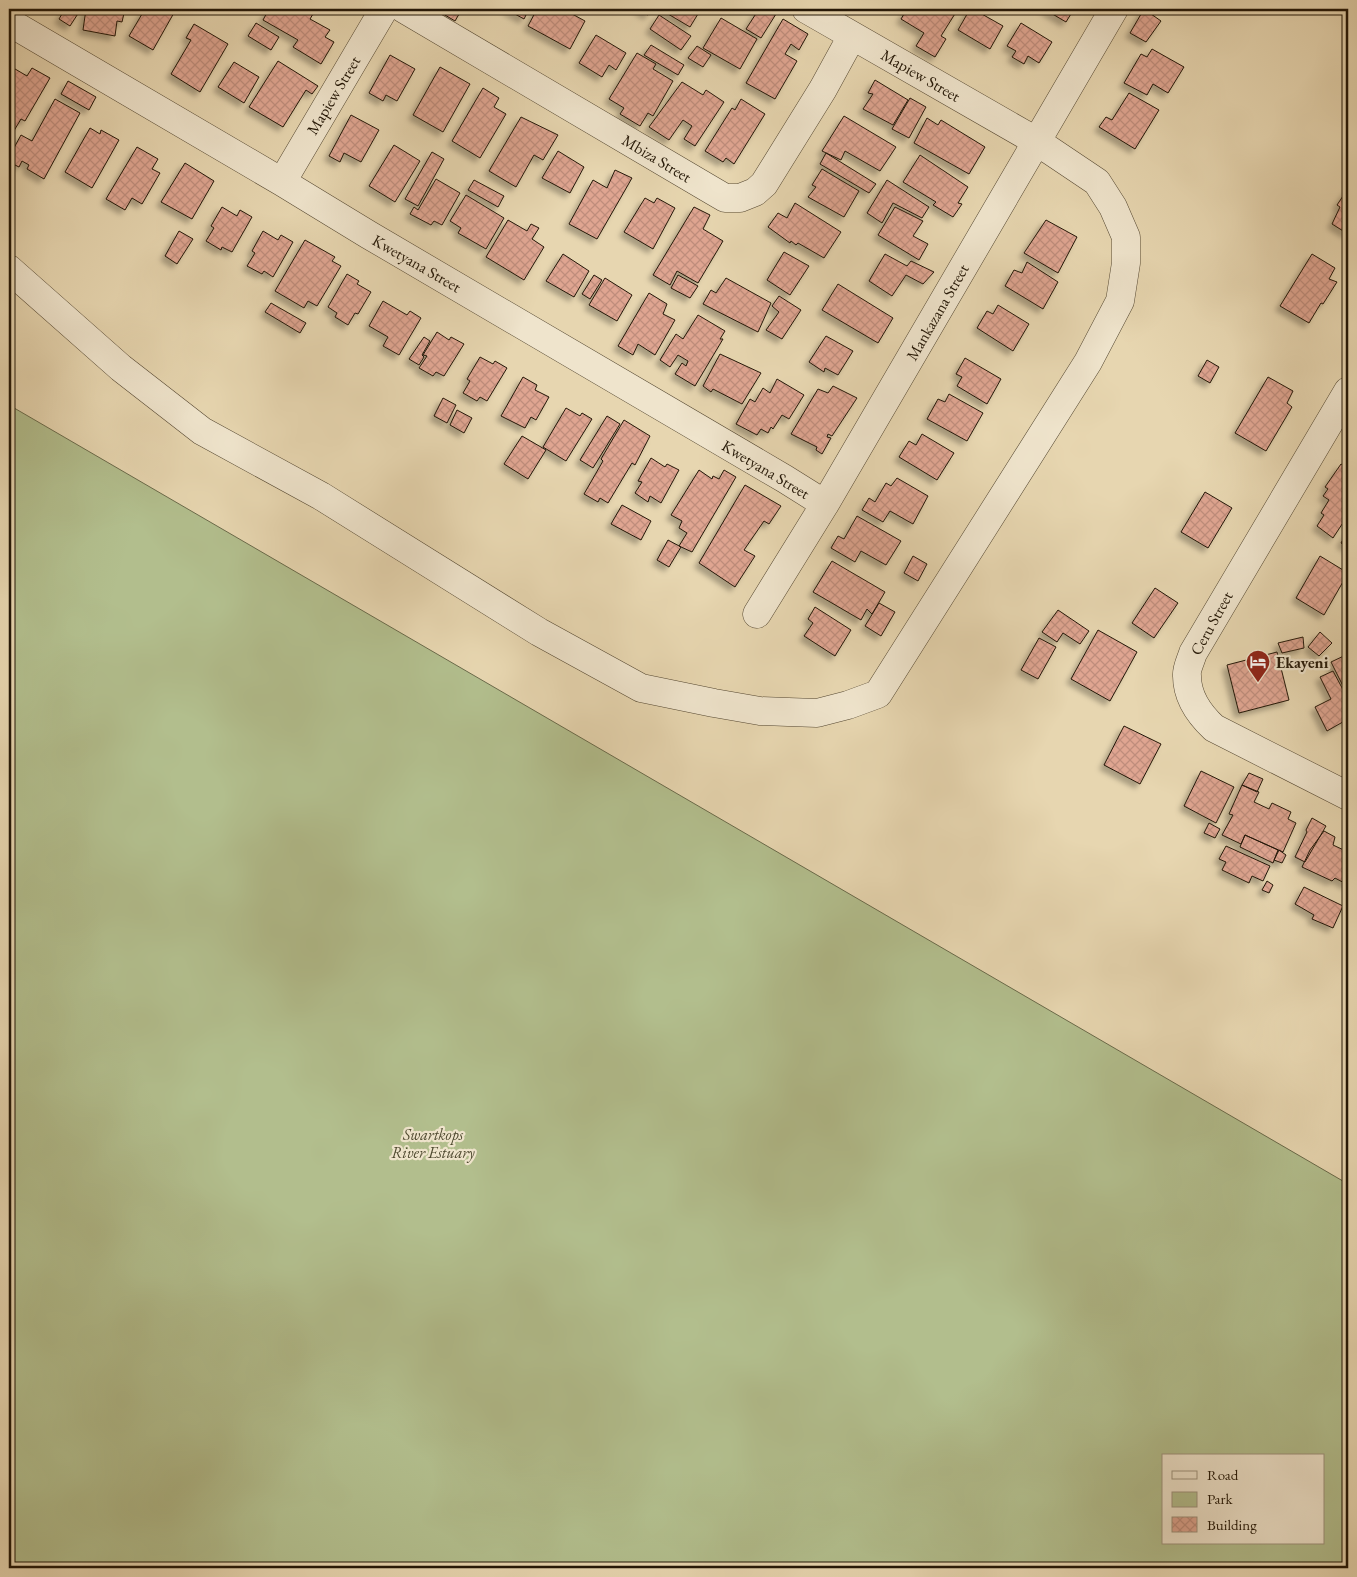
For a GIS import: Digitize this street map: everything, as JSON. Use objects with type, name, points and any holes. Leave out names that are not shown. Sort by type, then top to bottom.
[{"type":"street","name":"Mapiew Street","points":[[282,182],[384,9]]},
{"type":"street","name":"Mbiza Street","points":[[404,9],[725,198],[732,199],[748,196],[764,184],[823,89],[852,36]]},
{"type":"street","name":"Mapiew Street","points":[[9,269],[121,368],[202,430],[321,496],[539,632],[641,688],[760,711],[817,713],[848,705],[878,694],[1088,362],[1120,301],[1126,263],[1126,237],[1113,208],[1097,182],[1036,140],[806,9]]},
{"type":"street","name":"Mankazana Street","points":[[757,614],[825,504],[1114,9]]},
{"type":"street","name":"Kwetyana Street","points":[[9,22],[785,478],[825,504]]},
{"type":"street","name":"Ceru Street","points":[[1348,391],[1192,653],[1186,675],[1194,703],[1206,721],[1214,728],[1348,796]]},
{"type":"green space","name":"Swartkops River Estuary","points":[[9,405],[1348,1184],[1348,1568],[9,1568]]},
{"type":"building","points":[[65,9],[81,9],[70,26],[59,19]]},
{"type":"building","points":[[86,9],[125,9],[122,22],[117,21],[115,36],[83,30]]},
{"type":"building","points":[[145,9],[171,9],[175,11],[153,50],[129,36]]},
{"type":"building","points":[[269,9],[304,9],[313,14],[310,19],[330,30],[325,37],[334,42],[321,64],[293,47],[298,40],[263,20]]},
{"type":"building","points":[[435,9],[462,9],[455,21]]},
{"type":"building","points":[[506,9],[529,9],[524,19]]},
{"type":"building","points":[[537,9],[563,9],[585,21],[570,49],[528,26]]},
{"type":"building","points":[[638,9],[652,9],[648,15]]},
{"type":"building","points":[[664,9],[701,9],[690,27],[663,11]]},
{"type":"building","points":[[759,9],[768,9],[776,14],[761,38],[746,29]]},
{"type":"building","points":[[907,9],[958,9],[941,36],[946,39],[935,57],[916,46],[924,33],[901,19]]},
{"type":"building","points":[[970,9],[1003,26],[990,49],[958,30]]},
{"type":"building","points":[[1044,9],[1074,9],[1066,22]]},
{"type":"building","points":[[1144,9],[1161,21],[1146,42],[1130,33]]},
{"type":"building","points":[[659,15],[691,36],[681,50],[650,29]]},
{"type":"building","points":[[721,18],[757,39],[740,69],[703,48]]},
{"type":"building","points":[[783,19],[808,34],[799,50],[791,44],[785,54],[797,61],[775,99],[746,83]]},
{"type":"building","points":[[256,23],[279,37],[271,50],[248,36]]},
{"type":"building","points":[[1021,23],[1052,42],[1039,63],[1028,56],[1024,64],[1012,57],[1016,51],[1007,46]]},
{"type":"building","points":[[194,24],[228,44],[200,92],[171,74],[191,40],[186,38]]},
{"type":"building","points":[[596,35],[626,53],[616,70],[609,65],[602,77],[579,63]]},
{"type":"building","points":[[651,45],[684,65],[678,75],[644,55]]},
{"type":"building","points":[[697,46],[711,55],[703,67],[688,58]]},
{"type":"building","points":[[1152,49],[1184,67],[1168,93],[1153,84],[1147,95],[1124,83],[1141,54],[1147,57]]},
{"type":"building","points":[[637,53],[656,64],[653,69],[673,81],[653,116],[648,113],[640,126],[620,114],[624,108],[609,99]]},
{"type":"building","points":[[390,55],[415,69],[397,101],[386,95],[383,101],[369,93]]},
{"type":"building","points":[[278,61],[318,86],[312,94],[306,90],[283,127],[249,107]]},
{"type":"building","points":[[234,62],[259,77],[244,103],[218,87]]},
{"type":"building","points":[[10,66],[27,76],[32,68],[50,78],[25,121],[21,119],[9,139],[9,68]]},
{"type":"building","points":[[440,67],[470,84],[443,132],[413,115]]},
{"type":"building","points":[[875,80],[908,100],[893,125],[863,109],[873,94],[868,93]]},
{"type":"building","points":[[68,81],[96,97],[89,110],[61,94]]},
{"type":"building","points":[[682,82],[703,95],[706,90],[724,102],[695,146],[684,139],[692,126],[683,120],[669,140],[649,127]]},
{"type":"building","points":[[483,88],[499,98],[494,107],[506,114],[480,158],[452,141]]},
{"type":"building","points":[[1129,93],[1159,110],[1135,149],[1099,127],[1106,117],[1112,120]]},
{"type":"building","points":[[910,98],[926,107],[909,138],[892,129]]},
{"type":"building","points":[[55,99],[80,113],[44,179],[27,169],[29,165],[22,161],[19,167],[9,162],[9,157],[21,135],[32,141]]},
{"type":"building","points":[[741,99],[765,114],[734,164],[726,158],[723,162],[705,151],[732,108],[735,110]]},
{"type":"building","points":[[351,115],[379,130],[361,162],[344,153],[340,162],[329,156]]},
{"type":"building","points":[[844,116],[896,147],[880,171],[845,151],[841,160],[822,151]]},
{"type":"building","points":[[521,117],[558,135],[543,160],[534,155],[516,187],[489,171]]},
{"type":"building","points":[[927,118],[938,125],[941,120],[985,147],[969,174],[914,143]]},
{"type":"building","points":[[90,128],[100,134],[101,130],[119,140],[92,188],[65,172]]},
{"type":"building","points":[[394,145],[420,161],[395,202],[369,186]]},
{"type":"building","points":[[137,147],[158,159],[152,169],[160,173],[142,204],[132,198],[125,210],[106,199]]},
{"type":"building","points":[[558,151],[584,167],[570,193],[542,178]]},
{"type":"building","points":[[432,152],[444,159],[418,206],[405,199]]},
{"type":"building","points":[[826,153],[876,184],[869,193],[820,164]]},
{"type":"building","points":[[920,155],[968,187],[958,203],[962,204],[953,217],[933,205],[936,202],[903,182]]},
{"type":"building","points":[[185,163],[214,181],[192,219],[161,202]]},
{"type":"building","points":[[822,169],[859,191],[844,217],[808,197],[816,187],[812,185]]},
{"type":"building","points":[[615,170],[632,178],[597,239],[569,224],[593,180],[607,188]]},
{"type":"building","points":[[436,179],[460,193],[442,225],[434,221],[431,225],[410,214],[414,207],[418,210]]},
{"type":"building","points":[[474,180],[504,196],[498,207],[468,190]]},
{"type":"building","points":[[887,180],[929,207],[922,218],[893,203],[882,223],[867,213]]},
{"type":"building","points":[[1347,190],[1348,234],[1332,224],[1340,207],[1337,205]]},
{"type":"building","points":[[466,195],[504,218],[486,249],[458,233],[461,228],[450,221]]},
{"type":"building","points":[[645,198],[654,203],[657,198],[675,208],[653,249],[624,232]]},
{"type":"building","points":[[795,203],[841,232],[824,258],[798,243],[796,245],[791,241],[790,243],[768,227],[778,213],[787,218]]},
{"type":"building","points":[[222,207],[237,216],[240,210],[252,217],[232,252],[222,247],[221,250],[206,241],[214,228],[211,226]]},
{"type":"building","points":[[694,207],[710,215],[703,229],[723,241],[698,283],[677,271],[670,285],[653,275]]},
{"type":"building","points":[[895,207],[923,221],[913,236],[928,244],[919,260],[878,235]]},
{"type":"building","points":[[508,220],[527,231],[531,224],[539,228],[532,239],[544,247],[524,280],[486,257]]},
{"type":"building","points":[[1046,220],[1077,237],[1058,273],[1024,253]]},
{"type":"building","points":[[179,231],[193,239],[177,264],[165,256]]},
{"type":"building","points":[[263,231],[278,240],[281,235],[293,242],[273,277],[264,271],[262,274],[247,266],[255,253],[252,251]]},
{"type":"building","points":[[305,240],[335,257],[332,261],[341,266],[317,306],[308,301],[304,308],[275,291]]},
{"type":"building","points":[[784,252],[809,266],[790,295],[767,280]]},
{"type":"building","points":[[563,254],[589,271],[574,297],[546,281]]},
{"type":"building","points":[[885,254],[907,266],[911,261],[934,272],[923,284],[906,275],[892,296],[869,281]]},
{"type":"building","points":[[1312,254],[1335,268],[1329,279],[1337,282],[1309,323],[1280,306]]},
{"type":"building","points":[[1027,262],[1058,282],[1043,309],[1005,286],[1014,270],[1022,273]]},
{"type":"building","points":[[347,274],[359,281],[357,284],[371,292],[358,314],[355,313],[348,325],[335,317],[337,313],[328,307]]},
{"type":"building","points":[[594,275],[602,280],[590,299],[582,294]]},
{"type":"building","points":[[678,275],[698,286],[690,298],[671,288]]},
{"type":"building","points":[[605,278],[632,295],[617,321],[589,305]]},
{"type":"building","points":[[726,278],[771,303],[758,332],[703,304],[711,290],[716,293]]},
{"type":"building","points":[[838,284],[893,318],[878,343],[822,310]]},
{"type":"building","points":[[649,293],[667,304],[663,314],[675,320],[655,355],[638,344],[633,355],[618,346]]},
{"type":"building","points":[[779,296],[801,310],[782,339],[766,330],[779,312],[772,306]]},
{"type":"building","points":[[383,301],[407,315],[410,311],[421,318],[399,355],[383,346],[388,337],[369,326]]},
{"type":"building","points":[[271,303],[306,323],[300,333],[265,312]]},
{"type":"building","points":[[998,305],[1029,324],[1013,351],[977,328],[987,311],[993,314]]},
{"type":"building","points":[[698,315],[725,331],[720,339],[723,339],[695,386],[675,374],[682,363],[686,366],[688,361],[678,355],[670,367],[660,360],[676,334],[683,339]]},
{"type":"building","points":[[437,332],[449,340],[451,337],[464,344],[444,376],[436,372],[433,376],[419,368],[427,356],[423,355]]},
{"type":"building","points":[[826,336],[853,351],[838,375],[825,368],[824,372],[809,362]]},
{"type":"building","points":[[424,337],[430,341],[419,365],[409,359]]},
{"type":"building","points":[[720,354],[761,373],[742,404],[713,389],[711,392],[703,386]]},
{"type":"building","points":[[480,357],[493,364],[495,361],[507,368],[487,401],[480,397],[477,401],[463,393],[470,381],[467,379]]},
{"type":"building","points":[[965,358],[1001,379],[987,404],[957,386],[962,377],[956,374]]},
{"type":"building","points":[[1207,360],[1219,367],[1210,383],[1198,376]]},
{"type":"building","points":[[523,377],[537,385],[535,390],[549,397],[536,420],[531,417],[525,428],[501,416]]},
{"type":"building","points":[[1268,377],[1293,391],[1287,403],[1292,407],[1266,451],[1235,433]]},
{"type":"building","points":[[777,379],[804,395],[789,419],[782,415],[768,433],[761,429],[757,435],[736,424],[750,399],[755,402],[763,388],[770,393]]},
{"type":"building","points":[[833,386],[857,398],[832,436],[828,434],[827,437],[831,438],[822,454],[816,450],[817,447],[791,434],[818,389],[828,393]]},
{"type":"building","points":[[949,394],[983,413],[967,441],[927,419],[938,399],[945,402]]},
{"type":"building","points":[[443,398],[456,405],[447,423],[434,416]]},
{"type":"building","points":[[566,408],[580,416],[582,413],[592,419],[566,461],[543,447]]},
{"type":"building","points":[[457,410],[472,418],[464,433],[450,425]]},
{"type":"building","points":[[607,416],[620,424],[593,468],[580,460]]},
{"type":"building","points":[[624,420],[650,436],[635,465],[632,463],[608,503],[600,498],[598,502],[584,494],[603,461],[601,459]]},
{"type":"building","points":[[922,434],[954,453],[937,480],[899,457],[909,441],[916,445]]},
{"type":"building","points":[[522,436],[546,450],[528,479],[504,464]]},
{"type":"building","points":[[651,458],[665,467],[667,464],[679,470],[661,503],[650,496],[648,502],[635,493],[642,482],[638,481]]},
{"type":"building","points":[[1341,464],[1348,468],[1348,515],[1333,538],[1317,526],[1324,515],[1321,513],[1329,500],[1323,496],[1328,489],[1325,487]]},
{"type":"building","points":[[699,470],[712,479],[713,476],[719,479],[724,470],[736,477],[692,552],[679,546],[687,533],[679,528],[682,521],[671,515]]},
{"type":"building","points":[[897,478],[928,496],[913,524],[890,511],[883,522],[862,510],[869,498],[875,502],[886,483],[891,486]]},
{"type":"building","points":[[745,485],[781,506],[769,524],[764,521],[744,550],[755,556],[735,587],[699,563]]},
{"type":"building","points":[[1205,492],[1232,508],[1208,548],[1181,532]]},
{"type":"building","points":[[622,505],[651,521],[641,540],[611,524]]},
{"type":"building","points":[[857,516],[901,541],[886,565],[861,551],[855,562],[831,548],[838,536],[844,539]]},
{"type":"building","points":[[1348,531],[1348,548],[1341,543]]},
{"type":"building","points":[[668,540],[681,547],[669,567],[657,560]]},
{"type":"building","points":[[913,556],[927,564],[918,581],[904,573]]},
{"type":"building","points":[[1320,556],[1348,573],[1324,615],[1296,598]]},
{"type":"building","points":[[832,561],[885,592],[872,614],[867,609],[861,620],[813,592]]},
{"type":"building","points":[[1155,588],[1178,603],[1154,638],[1132,623]]},
{"type":"building","points":[[879,603],[895,612],[881,636],[865,626]]},
{"type":"building","points":[[815,607],[851,630],[835,656],[804,636],[813,623],[808,619]]},
{"type":"building","points":[[1058,610],[1089,631],[1080,644],[1063,633],[1057,642],[1042,632]]},
{"type":"building","points":[[1098,630],[1137,652],[1110,701],[1071,679]]},
{"type":"building","points":[[1320,632],[1332,643],[1319,656],[1308,647]]},
{"type":"building","points":[[1303,637],[1304,648],[1282,653],[1278,643]]},
{"type":"building","points":[[1039,638],[1056,647],[1038,679],[1021,670]]},
{"type":"building","name":"Ekayeni","points":[[1277,652],[1289,700],[1239,713],[1227,665]]},
{"type":"building","points":[[1348,654],[1348,693],[1347,694],[1331,662]]},
{"type":"building","points":[[1333,671],[1348,699],[1348,706],[1345,708],[1348,719],[1327,731],[1315,707],[1331,699],[1320,677]]},
{"type":"building","points":[[1124,726],[1161,744],[1140,784],[1104,765]]},
{"type":"building","points":[[1201,771],[1234,787],[1216,823],[1184,806]]},
{"type":"building","points":[[1249,773],[1263,779],[1257,792],[1242,785]]},
{"type":"building","points":[[1242,785],[1259,792],[1254,802],[1269,809],[1272,803],[1291,812],[1288,819],[1296,823],[1283,852],[1245,835],[1241,844],[1222,835],[1233,815],[1229,814]]},
{"type":"building","points":[[1312,818],[1326,826],[1305,862],[1295,857]]},
{"type":"building","points":[[1209,823],[1220,829],[1215,838],[1204,833]]},
{"type":"building","points":[[1324,831],[1335,837],[1333,845],[1348,852],[1348,885],[1335,878],[1332,881],[1302,867],[1310,850]]},
{"type":"building","points":[[1245,835],[1278,850],[1273,863],[1240,847]]},
{"type":"building","points":[[1226,846],[1270,866],[1263,881],[1252,876],[1249,883],[1222,870],[1226,862],[1219,859]]},
{"type":"building","points":[[1279,850],[1286,855],[1282,863],[1274,860]]},
{"type":"building","points":[[1267,881],[1273,885],[1269,893],[1262,890]]},
{"type":"building","points":[[1304,887],[1343,906],[1333,928],[1312,919],[1314,915],[1295,904]]},
{"type":"place","name":"Ekayeni","points":[[1258,683]]}]
